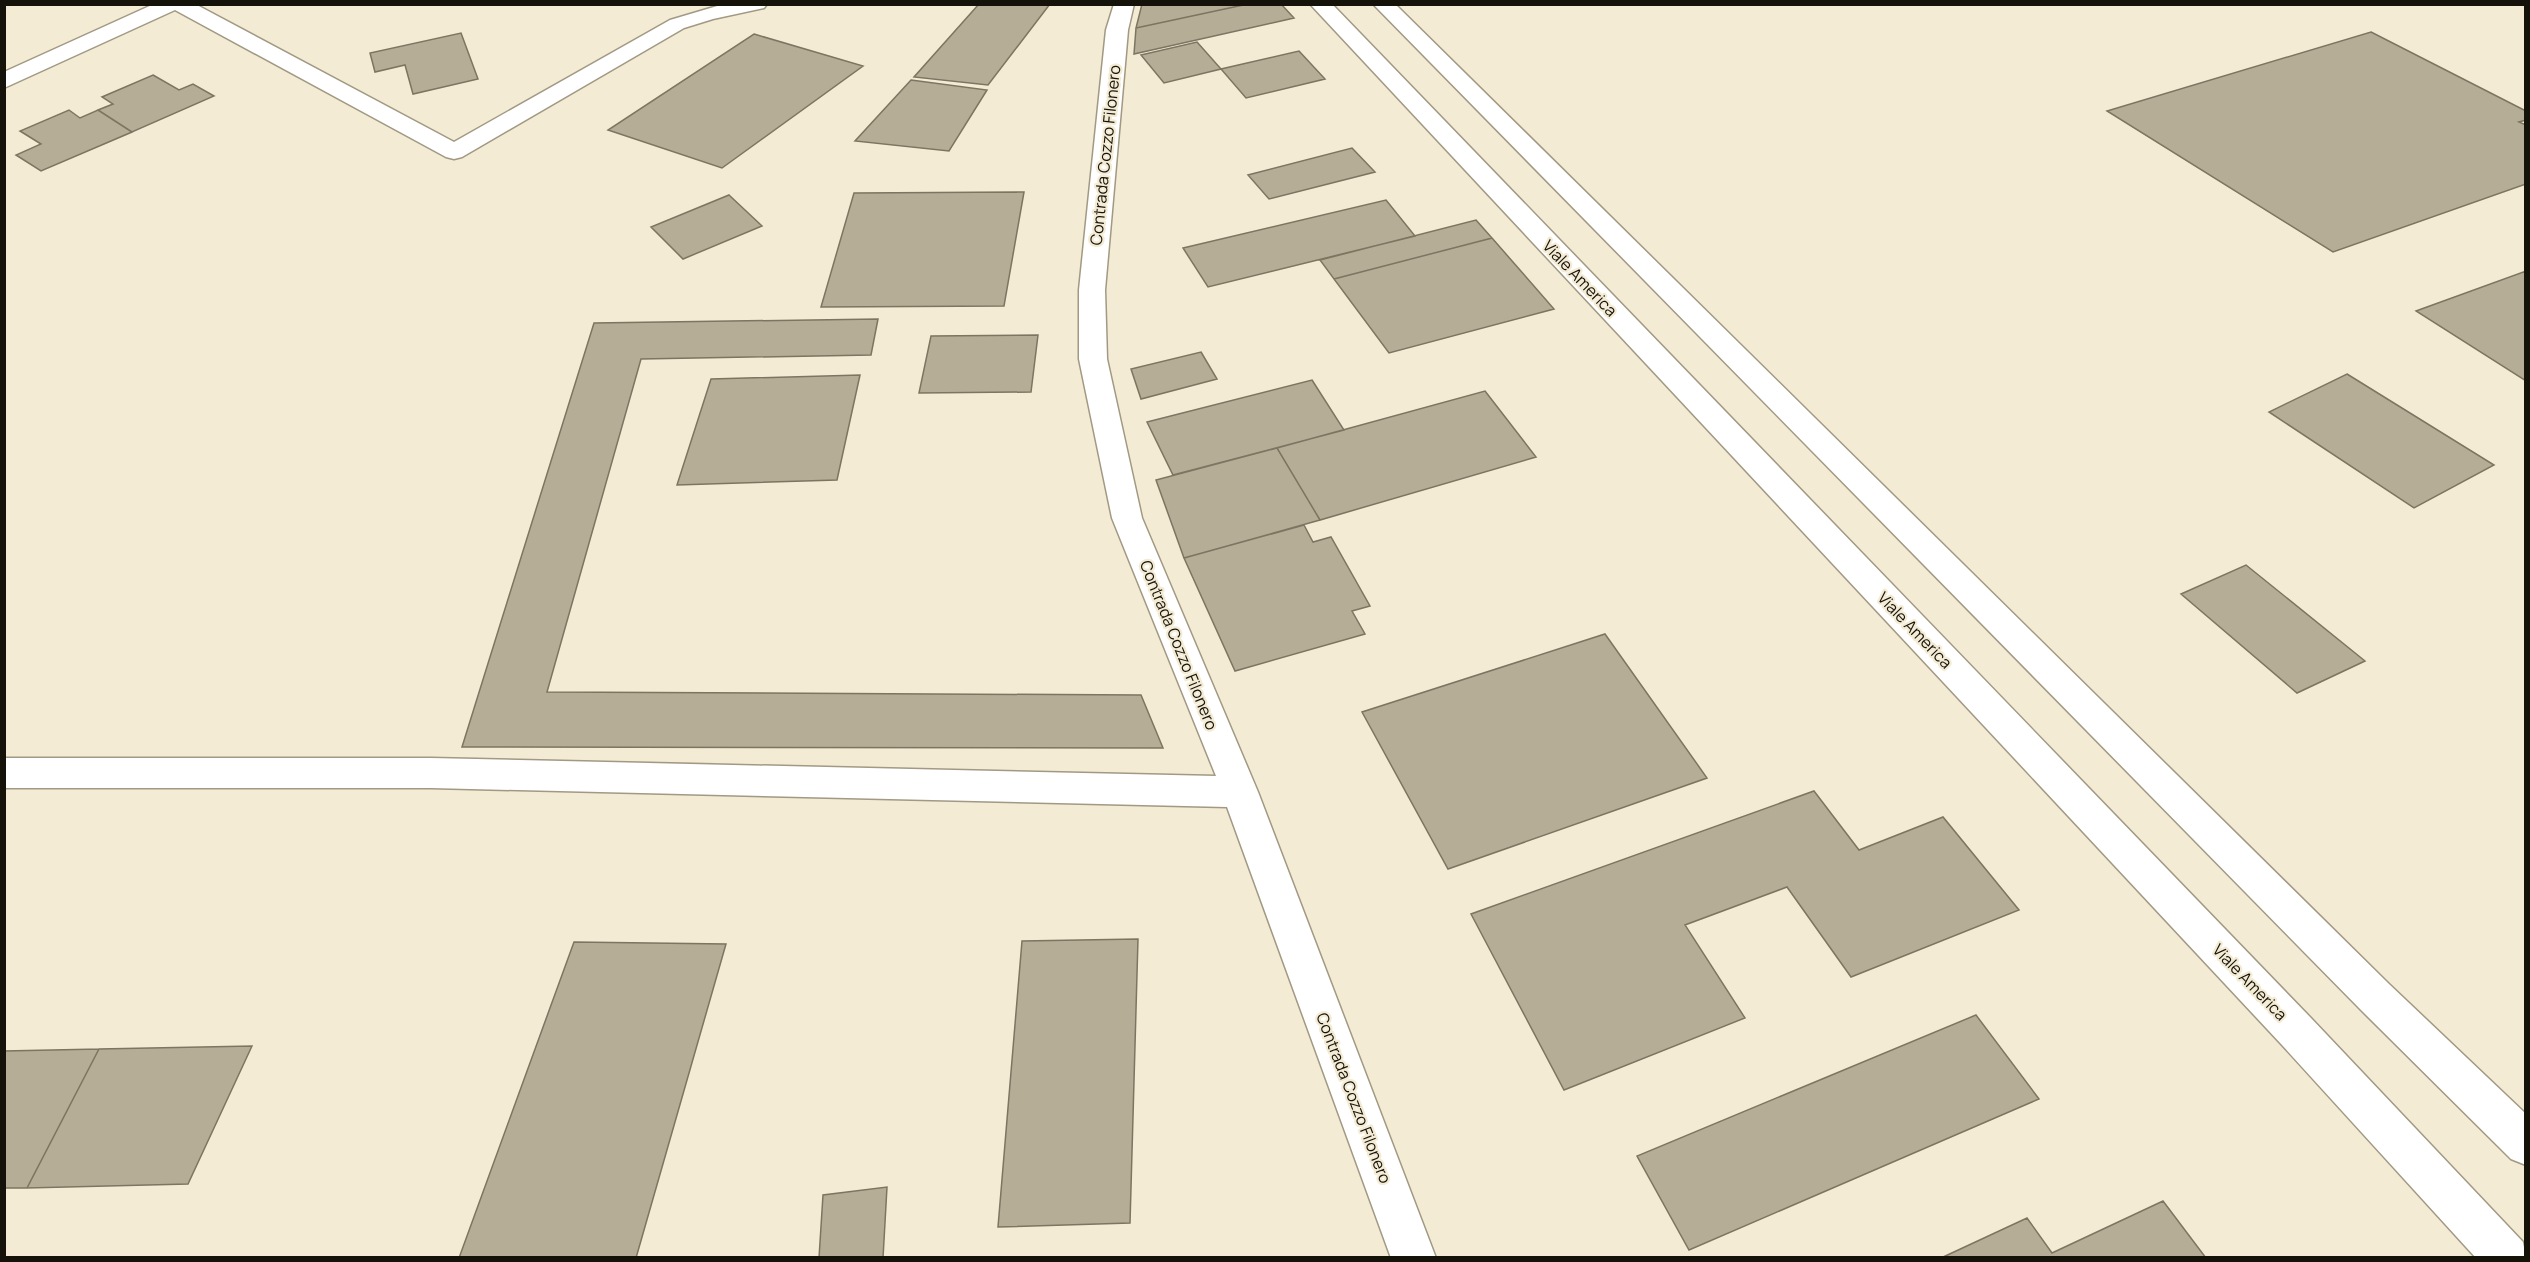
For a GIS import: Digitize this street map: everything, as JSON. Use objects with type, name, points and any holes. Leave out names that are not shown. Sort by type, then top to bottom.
[{"type":"street","points":[[4,81],[172,4]]},
{"type":"street","points":[[179,4],[454,152],[678,24],[708,14],[757,4]]},
{"type":"street","name":"Contrada Cozzo Filonero","points":[[1124,4],[1117,30],[1092,290],[1093,359],[1127,518],[1240,792],[1414,1257]]},
{"type":"street","name":"Viale America","points":[[1320,4],[2296,1031],[2507,1257]]},
{"type":"street","points":[[1383,4],[2375,997],[2526,1144]]},
{"type":"street","points":[[4,772],[430,773],[1240,792]]},
{"type":"building","points":[[979,4],[1050,4],[988,85],[914,77]]},
{"type":"building","points":[[1142,4],[1248,4],[1136,28]]},
{"type":"building","points":[[1248,4],[1281,4],[1294,18],[1134,54],[1136,28]]},
{"type":"building","points":[[2371,32],[2526,111],[2526,120],[2519,122],[2526,125],[2526,184],[2333,252],[2107,111]]},
{"type":"building","points":[[461,33],[478,79],[413,94],[405,65],[375,72],[370,53]]},
{"type":"building","points":[[754,34],[863,66],[722,168],[608,130]]},
{"type":"building","points":[[1197,42],[1221,69],[1164,83],[1141,55]]},
{"type":"building","points":[[1299,51],[1325,79],[1246,98],[1221,69]]},
{"type":"building","points":[[153,75],[179,90],[193,84],[214,96],[132,132],[98,110],[113,104],[102,97]]},
{"type":"building","points":[[911,80],[987,90],[949,151],[855,141]]},
{"type":"building","points":[[69,110],[80,118],[98,110],[132,132],[41,171],[16,155],[41,144],[20,131]]},
{"type":"building","points":[[1352,148],[1375,172],[1269,199],[1248,175]]},
{"type":"building","points":[[1024,192],[1004,306],[821,307],[854,193]]},
{"type":"building","points":[[729,195],[762,226],[683,259],[651,227]]},
{"type":"building","points":[[1386,200],[1415,236],[1208,287],[1183,248]]},
{"type":"building","points":[[1476,220],[1492,238],[1334,279],[1320,260]]},
{"type":"building","points":[[1492,238],[1554,309],[1389,353],[1334,279]]},
{"type":"building","points":[[2526,271],[2526,381],[2416,311]]},
{"type":"building","points":[[878,319],[871,355],[641,359],[547,692],[1141,695],[1163,748],[462,747],[594,323]]},
{"type":"building","points":[[1038,335],[1031,392],[919,393],[931,336]]},
{"type":"building","points":[[1201,352],[1217,379],[1141,399],[1131,369]]},
{"type":"building","points":[[2347,374],[2494,465],[2414,508],[2269,412]]},
{"type":"building","points":[[860,375],[837,480],[677,485],[711,379]]},
{"type":"building","points":[[1312,380],[1344,430],[1173,475],[1147,422]]},
{"type":"building","points":[[1485,391],[1536,457],[1320,520],[1277,448]]},
{"type":"building","points":[[1277,448],[1320,520],[1184,558],[1156,480]]},
{"type":"building","points":[[1304,525],[1313,542],[1331,537],[1370,606],[1352,611],[1365,634],[1235,671],[1184,558]]},
{"type":"building","points":[[2246,565],[2365,661],[2297,693],[2181,594]]},
{"type":"building","points":[[1605,634],[1707,778],[1448,869],[1362,712]]},
{"type":"building","points":[[1814,791],[1859,850],[1943,817],[2019,910],[1851,977],[1787,887],[1685,925],[1745,1018],[1564,1090],[1471,914]]},
{"type":"building","points":[[1138,939],[1130,1223],[998,1227],[1022,941]]},
{"type":"building","points":[[574,942],[726,944],[636,1258],[459,1258]]},
{"type":"building","points":[[1976,1015],[2039,1099],[1689,1250],[1637,1156]]},
{"type":"building","points":[[252,1046],[188,1184],[27,1188],[99,1049]]},
{"type":"building","points":[[99,1049],[27,1188],[4,1188],[4,1051]]},
{"type":"building","points":[[887,1187],[883,1258],[819,1258],[823,1195]]},
{"type":"building","points":[[2163,1201],[2206,1258],[1941,1258],[2027,1218],[2052,1253]]}]
